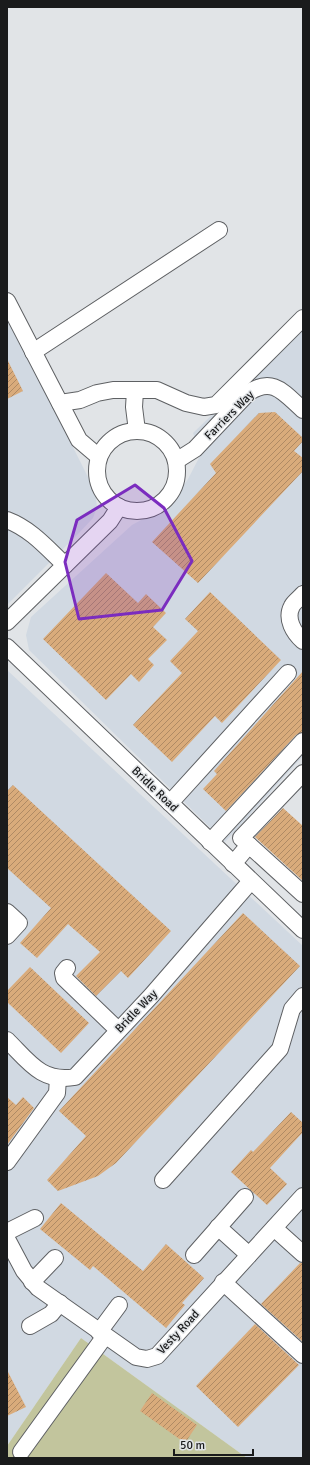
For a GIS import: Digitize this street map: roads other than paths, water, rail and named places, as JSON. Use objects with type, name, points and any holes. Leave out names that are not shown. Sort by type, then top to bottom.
[{"type":"street","points":[[33,352],[219,230]]},
{"type":"street","points":[[7,301],[79,440],[100,458]]},
{"type":"street","points":[[60,403],[80,400],[97,393],[113,390],[156,390],[186,403],[204,407],[216,405],[303,318]]},
{"type":"street","name":"Farriers Way","points":[[176,461],[195,449],[248,393],[258,386],[273,386],[284,392],[303,410]]},
{"type":"street","points":[[135,391],[134,407],[137,431]]},
{"type":"street","points":[[137,431],[152,434],[161,439],[171,450],[176,461],[176,478],[172,491],[165,499],[154,507],[141,511],[120,507],[108,498],[102,489],[98,477],[100,458],[110,442],[121,434],[137,431]]},
{"type":"street","points":[[7,622],[110,522],[120,507]]},
{"type":"street","points":[[7,520],[19,524],[30,532],[65,565]]},
{"type":"street","points":[[303,594],[291,607],[290,622],[296,635],[303,641]]},
{"type":"street","name":"Bridle Road","points":[[7,647],[303,930]]},
{"type":"street","points":[[170,803],[288,673]]},
{"type":"street","points":[[210,842],[303,742]]},
{"type":"street","points":[[303,773],[241,838],[303,894]]},
{"type":"street","points":[[233,864],[249,845]]},
{"type":"street","name":"Bridle Way","points":[[58,1078],[75,1077],[151,996],[251,881]]},
{"type":"street","points":[[7,912],[18,923],[7,936]]},
{"type":"street","points":[[67,968],[63,972],[64,978],[118,1030]]},
{"type":"street","points":[[163,1180],[280,1049],[292,1009],[303,996]]},
{"type":"street","points":[[7,1162],[57,1093],[58,1078],[44,1074],[10,1049]]},
{"type":"street","name":"Vesty Road","points":[[7,1239],[24,1271],[32,1282],[102,1334],[136,1357],[148,1359],[157,1356],[303,1196]]},
{"type":"street","points":[[194,1255],[245,1197]]},
{"type":"street","points":[[7,1232],[36,1218]]},
{"type":"street","points":[[218,1228],[249,1255]]},
{"type":"street","points":[[274,1228],[303,1254]]},
{"type":"street","points":[[32,1282],[56,1258]]},
{"type":"street","points":[[223,1282],[303,1355]]},
{"type":"street","points":[[30,1326],[51,1314],[60,1303]]},
{"type":"street","points":[[21,1452],[102,1334],[119,1305]]}]
